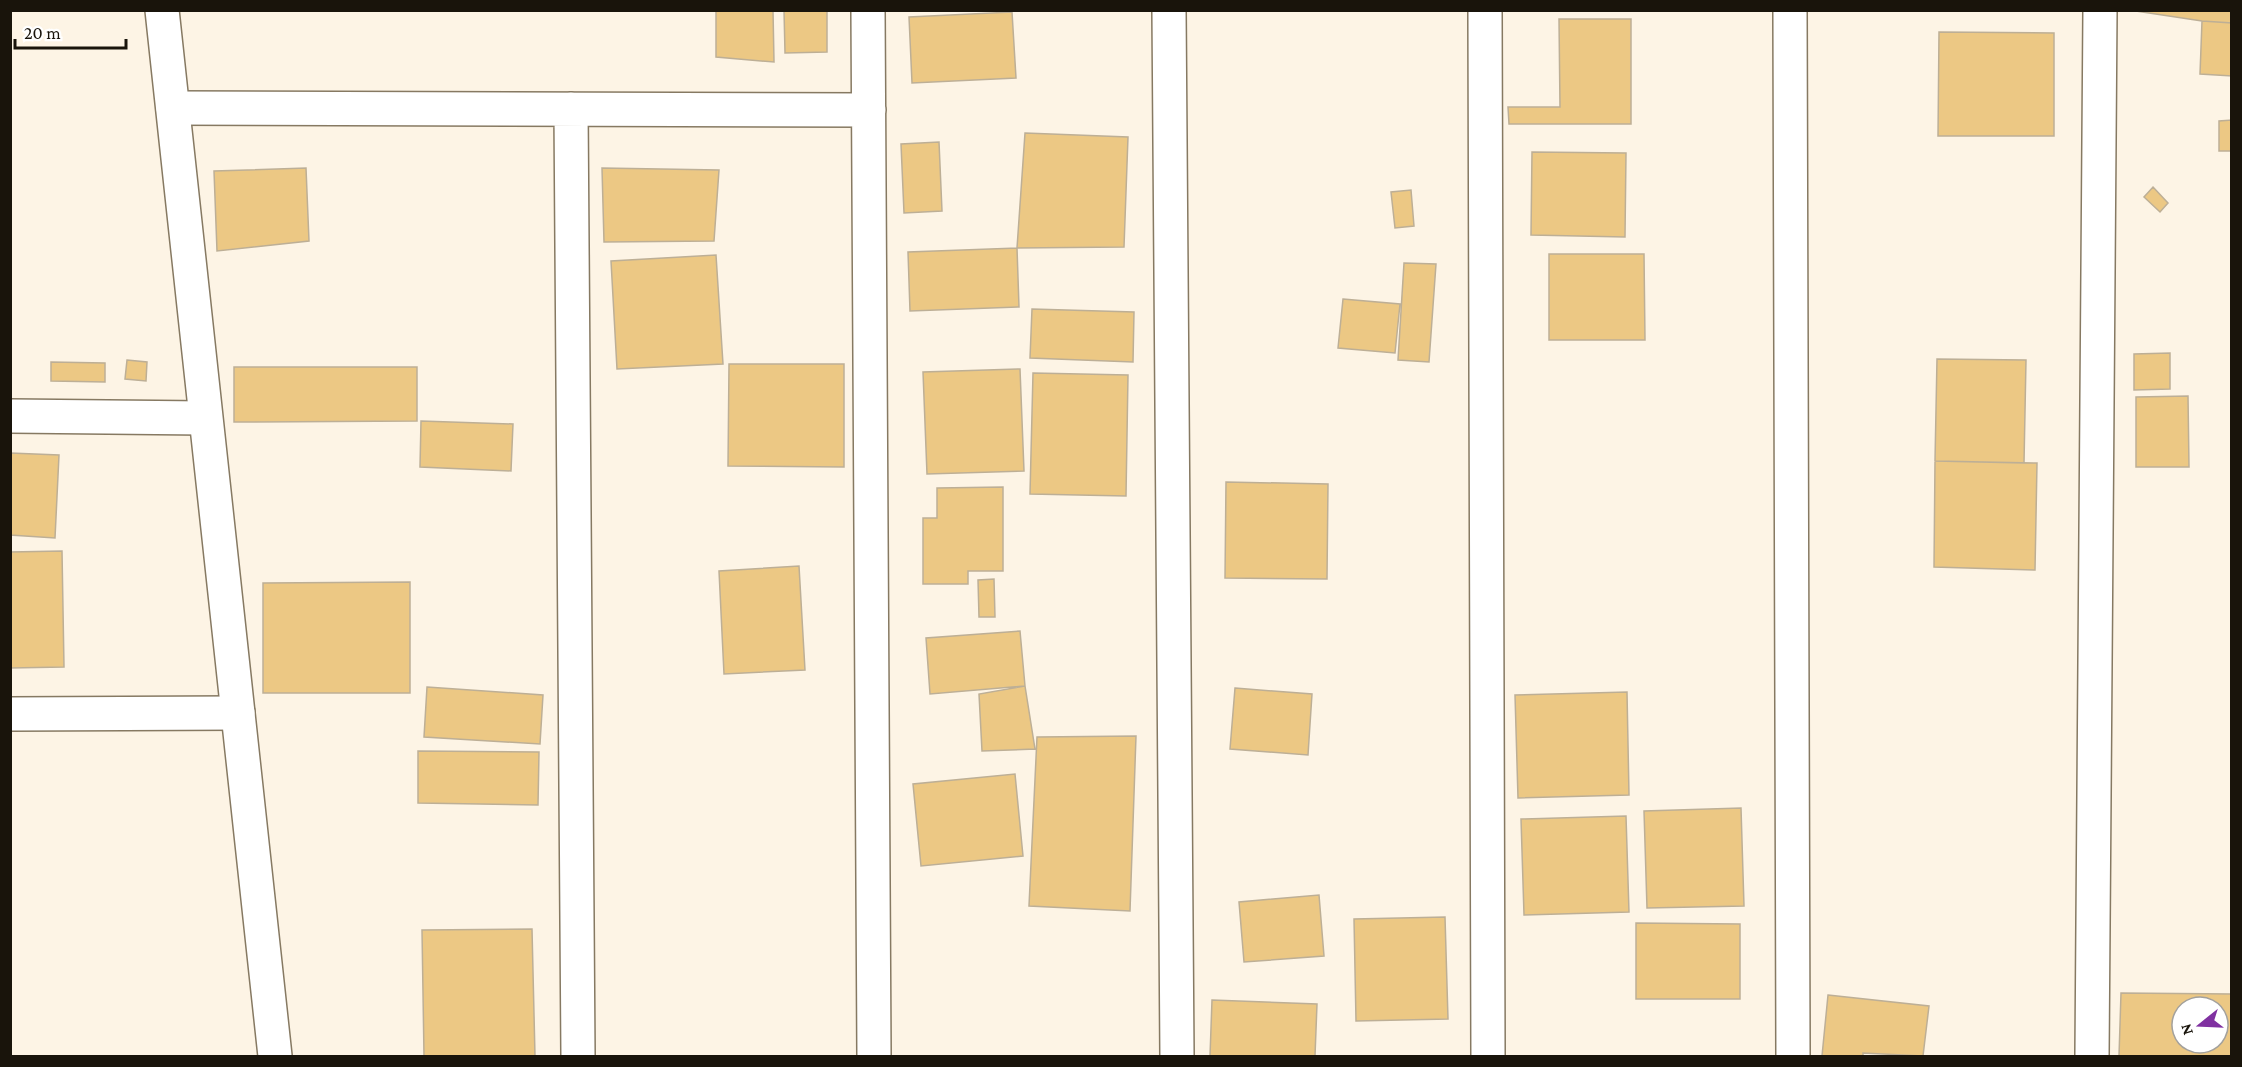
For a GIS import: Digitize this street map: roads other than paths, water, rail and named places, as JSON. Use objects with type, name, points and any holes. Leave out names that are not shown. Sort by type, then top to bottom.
[{"type":"street","points":[[162,10],[275,1056]]},
{"type":"street","points":[[868,10],[874,1056]]},
{"type":"street","points":[[1169,10],[1177,1056]]},
{"type":"street","points":[[1485,10],[1488,1056]]},
{"type":"street","points":[[1790,10],[1793,1056]]},
{"type":"street","points":[[2092,1056],[2100,10]]},
{"type":"street","points":[[173,108],[869,110]]},
{"type":"street","points":[[571,109],[578,1056]]},
{"type":"street","points":[[10,416],[205,418]]},
{"type":"street","points":[[10,714],[238,713]]}]
